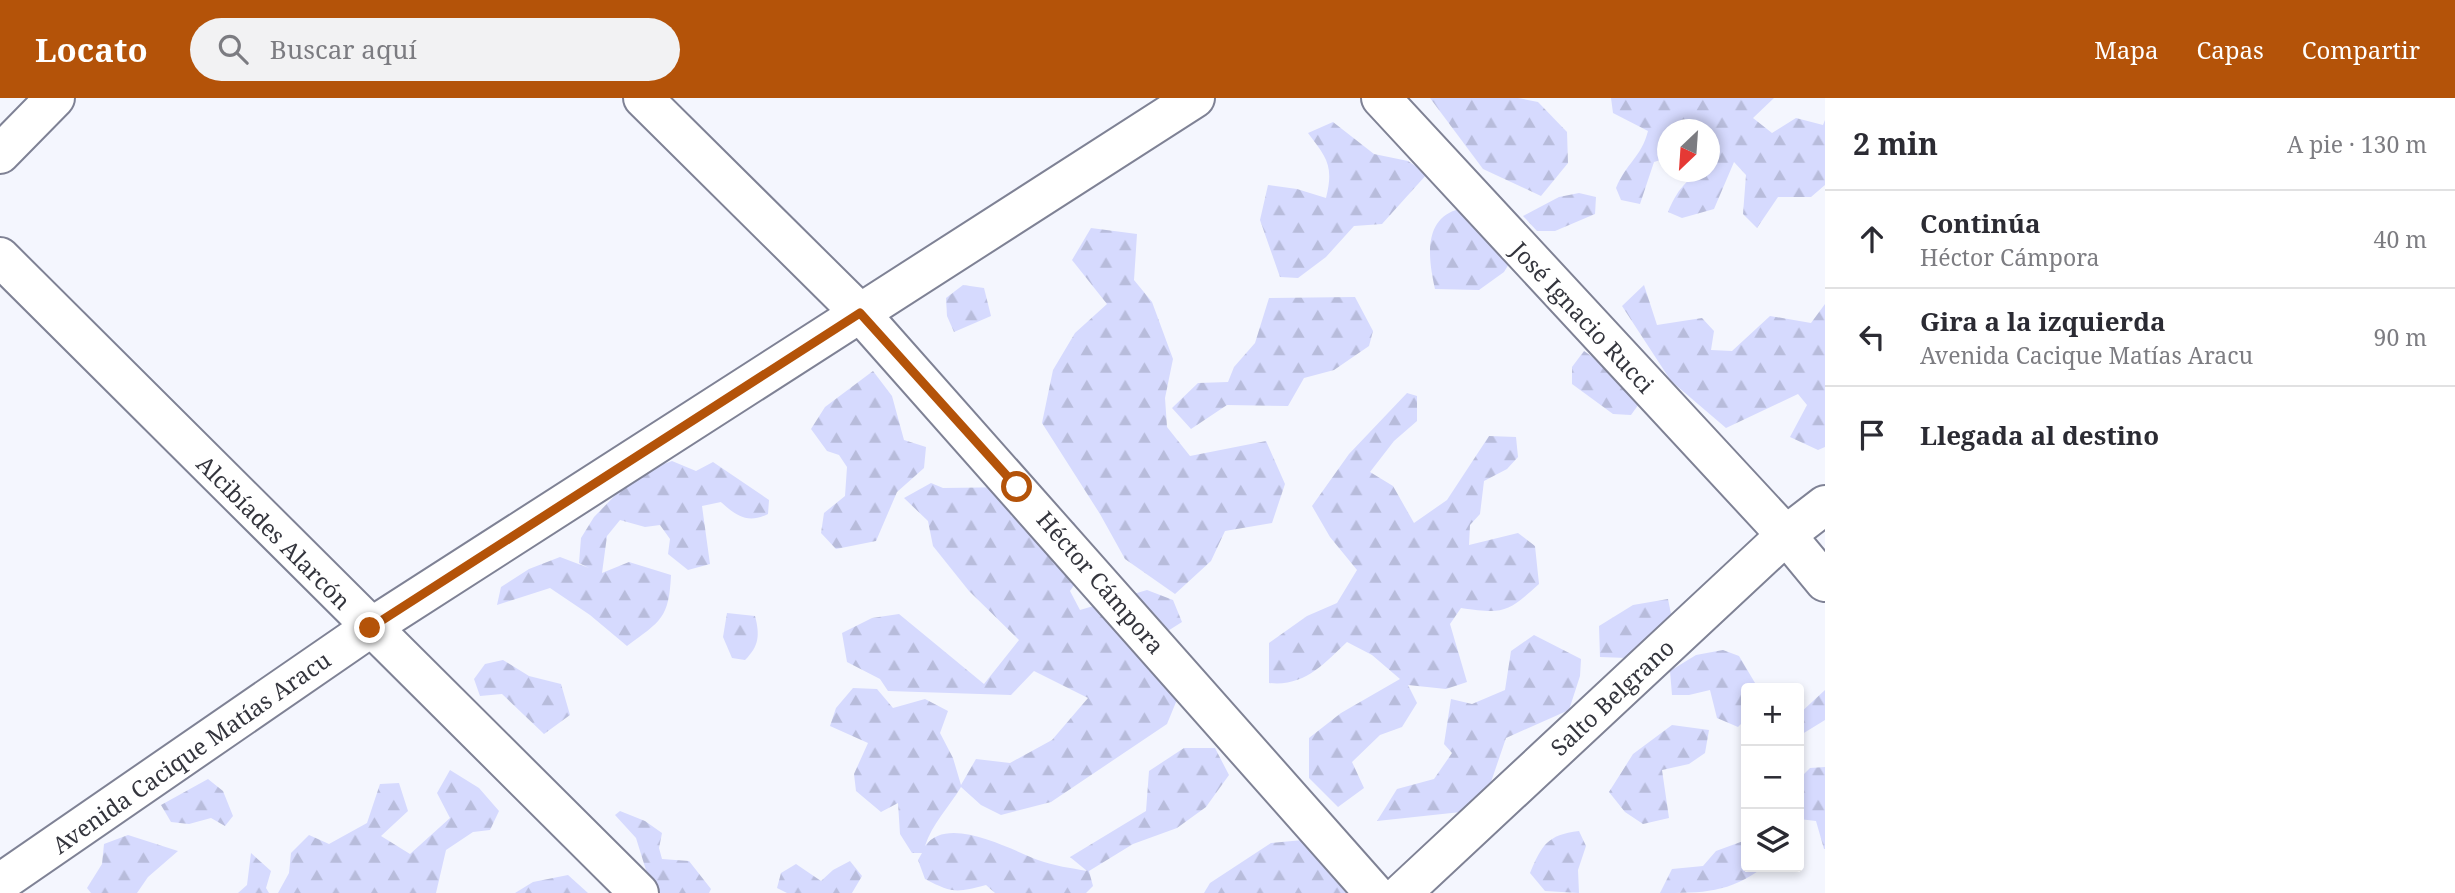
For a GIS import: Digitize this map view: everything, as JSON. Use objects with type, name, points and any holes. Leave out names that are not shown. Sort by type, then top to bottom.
[{"type":"street","points":[[0,154],[55,98]]},
{"type":"street","name":"Héctor Cámpora","points":[[643,98],[860,313],[1374,893]]},
{"type":"street","name":"Avenida Cacique Matías Aracu","points":[[0,883],[370,628],[1195,98]]},
{"type":"street","name":"José Ignacio Rucci","points":[[1381,98],[1786,536],[1825,582]]},
{"type":"street","name":"Alcibíades Alarcón","points":[[0,257],[639,893]]},
{"type":"street","name":"Salto Belgrano","points":[[1402,893],[1786,536],[1825,505]]},
{"type":"green space","points":[[1430,98],[1518,98],[1538,102],[1567,132],[1568,163],[1541,196],[1483,169]]},
{"type":"green space","points":[[1611,98],[1774,98],[1753,118],[1772,133],[1796,118],[1823,125],[1825,120],[1825,185],[1811,197],[1778,197],[1757,228],[1743,214],[1746,175],[1734,162],[1714,209],[1682,218],[1668,212],[1687,182],[1720,182],[1720,119],[1657,119],[1657,161],[1654,162],[1640,204],[1621,200],[1616,188],[1641,148],[1648,131],[1613,113]]},
{"type":"green space","points":[[1333,122],[1374,154],[1408,161],[1427,174],[1382,224],[1354,226],[1326,257],[1298,278],[1280,277],[1260,220],[1268,185],[1297,189],[1326,198],[1329,170],[1320,149],[1308,133]]},
{"type":"green space","points":[[1579,193],[1596,197],[1595,214],[1555,231],[1537,231],[1523,216],[1559,197]]},
{"type":"green space","points":[[1496,205],[1519,219],[1524,239],[1504,272],[1479,290],[1435,289],[1430,244],[1438,223],[1445,215],[1456,210]]},
{"type":"green space","points":[[1091,228],[1137,234],[1134,280],[1152,302],[1173,359],[1165,398],[1167,427],[1190,456],[1266,441],[1285,484],[1272,523],[1225,531],[1211,561],[1175,594],[1125,559],[1100,514],[1042,423],[1053,370],[1075,333],[1107,304],[1072,260]]},
{"type":"green space","points":[[963,285],[984,288],[991,316],[954,332],[947,316],[946,298]]},
{"type":"green space","points":[[1644,285],[1657,325],[1702,318],[1714,331],[1711,350],[1732,351],[1770,316],[1811,323],[1825,304],[1825,447],[1818,450],[1790,437],[1807,405],[1798,394],[1726,428],[1671,381],[1622,306]]},
{"type":"green space","points":[[1355,297],[1373,331],[1369,346],[1334,370],[1304,378],[1288,406],[1227,405],[1191,429],[1172,408],[1198,383],[1228,382],[1234,367],[1255,343],[1269,298]]},
{"type":"green space","points":[[1584,351],[1646,394],[1631,415],[1613,414],[1572,384],[1572,367]]},
{"type":"green space","points":[[873,371],[892,396],[904,440],[926,447],[924,468],[897,492],[876,541],[836,549],[821,533],[824,513],[845,496],[847,467],[839,455],[827,451],[811,429],[825,407]]},
{"type":"green space","points":[[1407,393],[1417,396],[1417,421],[1394,441],[1370,472],[1393,486],[1414,523],[1447,500],[1489,436],[1516,437],[1518,457],[1507,469],[1484,481],[1480,514],[1470,525],[1469,545],[1518,533],[1535,546],[1539,584],[1512,606],[1504,609],[1487,611],[1461,608],[1450,624],[1467,682],[1446,689],[1408,685],[1417,703],[1402,727],[1380,735],[1352,762],[1364,788],[1338,807],[1309,778],[1309,738],[1341,713],[1400,679],[1372,655],[1347,642],[1321,666],[1303,678],[1269,683],[1269,643],[1307,616],[1337,603],[1357,570],[1330,537],[1312,506],[1349,454]]},
{"type":"green space","points":[[672,461],[696,471],[713,462],[769,500],[768,514],[748,518],[737,515],[721,502],[702,506],[710,564],[688,570],[668,554],[670,539],[660,525],[645,527],[620,520],[607,536],[602,573],[629,562],[671,575],[665,610],[648,630],[627,646],[590,615],[550,588],[497,605],[501,587],[529,569],[560,557],[589,568],[579,563],[581,538],[594,517],[637,473]]},
{"type":"green space","points":[[931,483],[943,488],[1017,487],[1011,516],[1026,523],[1074,522],[1093,557],[1070,591],[1080,610],[1147,590],[1173,600],[1182,622],[1163,634],[1183,685],[1167,724],[1051,802],[1001,815],[981,805],[961,787],[936,823],[925,846],[935,837],[949,833],[964,834],[980,837],[1044,862],[1087,871],[1070,857],[1146,811],[1149,771],[1184,748],[1215,748],[1229,775],[1206,807],[1177,828],[1133,844],[1089,871],[1093,886],[1086,893],[995,893],[986,885],[954,890],[925,879],[918,860],[922,853],[912,853],[900,834],[898,803],[881,812],[856,791],[854,774],[868,743],[830,726],[836,708],[853,688],[877,689],[893,708],[925,699],[948,711],[940,733],[953,758],[961,785],[976,759],[1010,763],[1052,740],[1088,698],[1034,671],[1011,695],[888,691],[880,679],[847,662],[842,633],[872,618],[899,614],[984,684],[1019,640],[969,591],[933,546],[928,521],[904,498]]},
{"type":"green space","points":[[1668,599],[1672,619],[1627,658],[1600,657],[1599,626],[1633,605]]},
{"type":"green space","points":[[727,613],[755,616],[757,640],[745,660],[732,658],[723,637]]},
{"type":"green space","points":[[1534,635],[1581,659],[1580,676],[1569,710],[1506,738],[1491,782],[1461,812],[1377,821],[1397,789],[1434,779],[1452,753],[1444,744],[1451,699],[1472,704],[1505,690],[1511,651]]},
{"type":"green space","points":[[1723,650],[1739,656],[1755,683],[1741,683],[1741,724],[1738,727],[1717,718],[1710,690],[1689,695],[1672,695],[1670,671],[1696,655]]},
{"type":"green space","points":[[503,660],[529,676],[561,684],[570,715],[544,734],[502,694],[480,696],[474,679],[485,664]]},
{"type":"green space","points":[[1825,690],[1825,720],[1804,733],[1804,709]]},
{"type":"green space","points":[[1672,725],[1709,730],[1705,753],[1689,764],[1662,770],[1669,818],[1643,824],[1625,812],[1609,792],[1633,754]]},
{"type":"green space","points":[[1825,767],[1825,849],[1816,821],[1804,820],[1804,774],[1810,768]]},
{"type":"green space","points":[[450,770],[479,788],[499,811],[490,830],[473,832],[446,850],[436,893],[278,893],[289,873],[291,853],[309,835],[329,844],[367,823],[380,784],[399,783],[408,811],[381,836],[410,854],[450,818],[437,793]]},
{"type":"green space","points":[[208,779],[223,791],[233,816],[225,826],[211,818],[189,824],[171,822],[161,805]]},
{"type":"green space","points":[[620,811],[645,821],[662,833],[659,848],[662,859],[689,861],[711,889],[709,893],[659,893],[650,883],[636,838],[615,815]]},
{"type":"green space","points":[[1579,831],[1586,846],[1578,870],[1579,893],[1545,891],[1530,873],[1538,855],[1553,839]]},
{"type":"green space","points":[[128,835],[178,851],[148,877],[137,893],[91,893],[87,888],[102,864],[104,844]]},
{"type":"green space","points":[[1303,840],[1349,893],[1204,893],[1210,883],[1271,843]]},
{"type":"green space","points":[[1741,842],[1741,872],[1757,872],[1739,882],[1715,890],[1660,893],[1672,869],[1703,866],[1716,851]]},
{"type":"green space","points":[[251,853],[271,871],[266,888],[269,893],[238,893],[247,885]]},
{"type":"green space","points":[[850,861],[862,876],[852,893],[787,893],[777,888],[781,873],[796,864],[821,881],[833,870]]},
{"type":"green space","points":[[568,875],[588,893],[515,893],[533,882]]},
{"type":"route","points":[[370,628],[860,313],[1017,487]]}]
